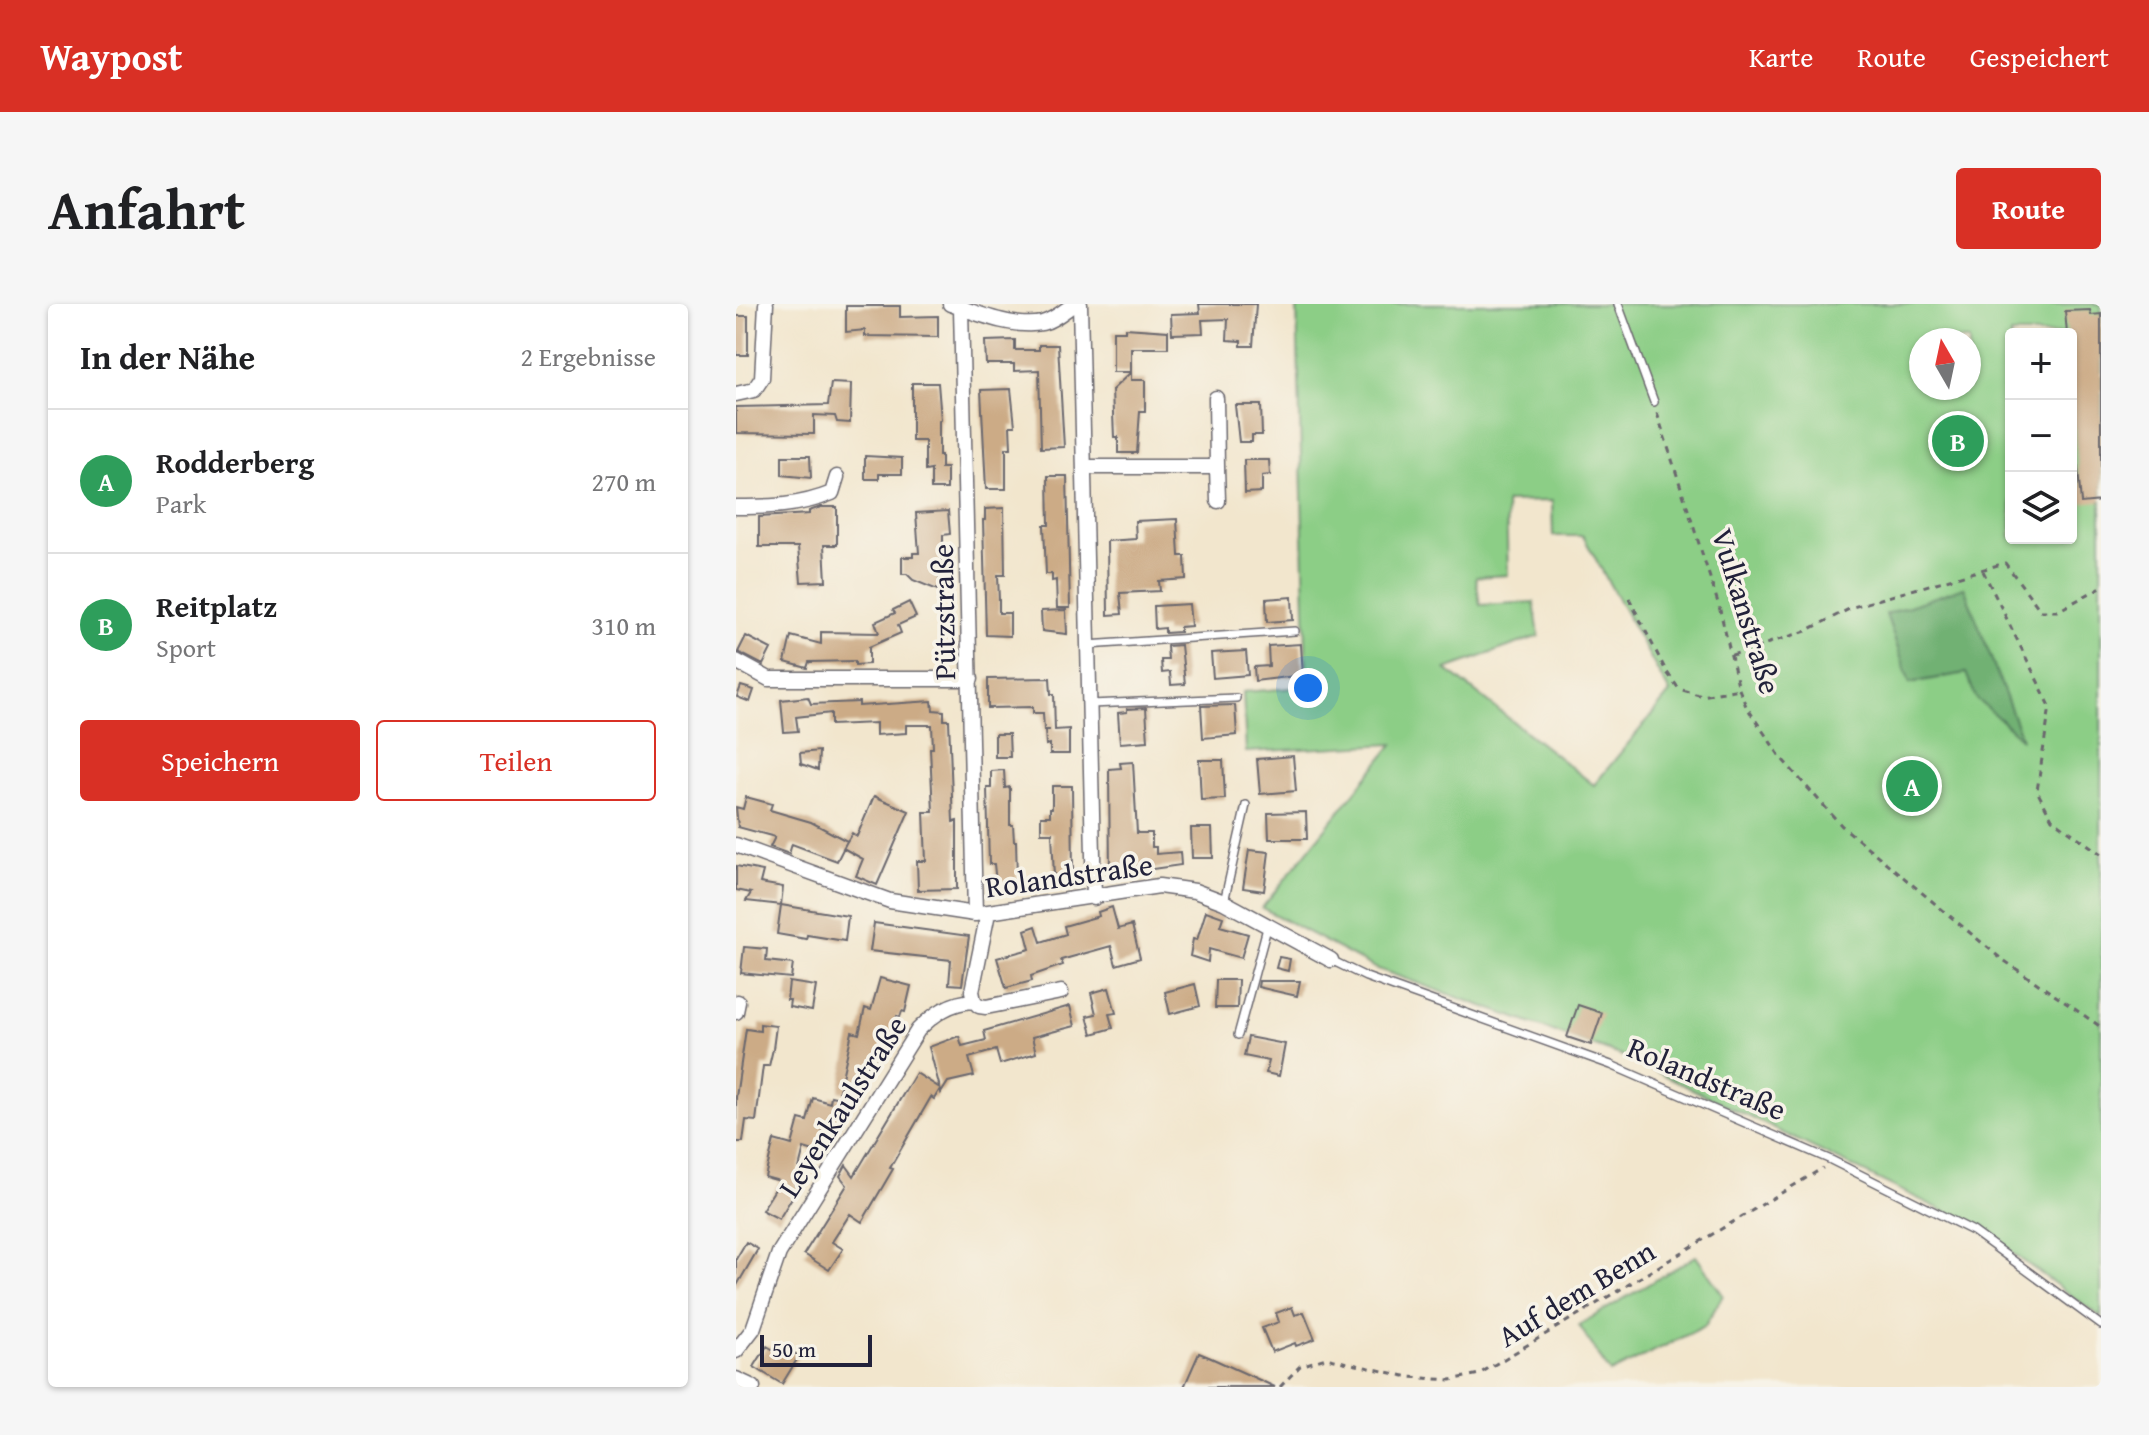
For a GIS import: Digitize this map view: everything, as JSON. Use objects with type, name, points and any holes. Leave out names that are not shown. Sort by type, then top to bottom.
[{"type":"street","points":[[736,394],[754,390],[762,378],[766,304]]},
{"type":"street","points":[[956,306],[997,320],[1040,324],[1074,304]]},
{"type":"street","points":[[1080,304],[1094,898]]},
{"type":"street","name":"Pützstraße","points":[[956,306],[981,914]]},
{"type":"street","points":[[1216,398],[1218,501]]},
{"type":"street","points":[[1086,467],[1217,467]]},
{"type":"street","points":[[736,507],[780,507],[814,501],[832,493],[837,477]]},
{"type":"street","points":[[736,661],[769,679],[971,679]]},
{"type":"street","name":"Rolandstraße","points":[[736,845],[890,901],[981,914],[1159,886],[1195,891],[1224,902],[1331,960]]},
{"type":"street","points":[[974,1001],[972,991],[981,914]]},
{"type":"street","name":"Leyenkaulstraße","points":[[736,1351],[753,1329],[779,1253],[918,1030],[932,1016],[961,1001],[974,1001],[986,1007],[1061,992]]},
{"type":"street","points":[[736,1379],[753,1387]]},
{"type":"lane","points":[[1618,304],[1654,402]]},
{"type":"lane","points":[[1087,645],[1295,631]]},
{"type":"lane","points":[[1090,704],[1236,698]]},
{"type":"lane","points":[[1224,902],[1246,805]]},
{"type":"lane","points":[[1238,1035],[1267,928]]},
{"type":"lane","name":"Rolandstraße","points":[[1331,960],[1366,977],[1611,1065],[1831,1160],[1973,1231],[2101,1325]]},
{"type":"path","name":"Vulkanstraße","points":[[1654,402],[1719,606],[1739,689],[1746,706],[1781,758],[1842,826],[1999,957],[2101,1027]]},
{"type":"path","points":[[1732,655],[1806,631],[1853,607],[2005,563],[2041,611],[2058,611],[2101,587]]},
{"type":"path","points":[[1983,571],[2050,706],[2037,791],[2052,819],[2101,854]]},
{"type":"path","points":[[1629,598],[1666,671],[1679,689],[1702,696],[1739,689]]},
{"type":"path","name":"Auf dem Benn","points":[[1280,1387],[1300,1366],[1326,1358],[1409,1377],[1451,1380],[1479,1374],[1817,1174],[1831,1160]]},
{"type":"green space","points":[[1297,304],[2101,304],[2101,1317],[1975,1226],[1626,1057],[1375,968],[1262,908],[1393,744],[1246,752],[1243,692],[1307,687]],"holes":[[[1552,501],[1553,536],[1583,536],[1670,693],[1594,785],[1446,669],[1539,636],[1534,602],[1480,605],[1476,577],[1508,575],[1506,502]]]},
{"type":"green space","points":[[1964,587],[2022,739],[1976,698],[1966,673],[1910,683],[1886,614]]},
{"type":"green space","points":[[1696,1256],[1723,1295],[1705,1326],[1610,1373],[1579,1325]]},
{"type":"building","points":[[1199,304],[1256,304],[1253,346],[1241,346],[1241,341],[1227,340],[1228,319],[1202,320],[1203,333],[1172,334],[1171,314],[1200,313]]},
{"type":"building","points":[[846,306],[900,306],[900,317],[938,316],[938,337],[865,336],[865,330],[846,332]]},
{"type":"building","points":[[2090,310],[2091,315],[2101,314],[2101,501],[2081,503],[2077,458],[2077,328],[2066,328],[2065,311]]},
{"type":"building","points":[[736,316],[748,316],[748,355],[736,355]]},
{"type":"building","points":[[1125,328],[1168,331],[1168,348],[1131,348],[1131,372],[1113,372],[1113,331],[1125,331]]},
{"type":"building","points":[[1015,340],[1015,350],[1039,350],[1039,345],[1058,345],[1064,447],[1041,448],[1039,370],[1014,371],[1014,364],[986,364],[985,341]]},
{"type":"building","points":[[1131,372],[1131,380],[1145,380],[1145,411],[1140,411],[1137,453],[1118,453],[1118,437],[1114,437],[1112,390]]},
{"type":"building","points":[[831,383],[851,384],[850,423],[837,422],[835,416],[814,415],[814,434],[736,433],[736,407],[828,405]]},
{"type":"building","points":[[912,383],[938,383],[941,420],[939,455],[941,468],[947,468],[947,489],[931,489],[931,470],[925,471],[925,441],[912,441]]},
{"type":"building","points":[[1011,389],[1015,426],[1010,426],[1011,448],[1006,448],[1006,489],[986,489],[981,390]]},
{"type":"building","points":[[1235,405],[1261,405],[1262,435],[1252,435],[1252,442],[1239,442]]},
{"type":"building","points":[[782,456],[810,456],[811,478],[782,475]]},
{"type":"building","points":[[865,456],[902,458],[902,474],[879,474],[879,479],[865,479]]},
{"type":"building","points":[[1244,460],[1269,460],[1270,475],[1262,476],[1262,492],[1245,493]]},
{"type":"building","points":[[1048,476],[1067,476],[1070,608],[1057,608],[1056,580],[1052,581],[1052,574],[1046,574],[1044,525],[1049,525]]},
{"type":"building","points":[[837,507],[837,545],[824,545],[826,581],[801,582],[798,547],[759,547],[759,517],[809,514],[809,511]]},
{"type":"building","points":[[1004,508],[1005,575],[998,575],[999,613],[1010,613],[1010,636],[986,635],[983,520],[985,509]]},
{"type":"building","points":[[948,511],[950,534],[943,535],[943,560],[939,560],[940,591],[902,574],[902,557],[913,557],[913,553],[919,553],[916,513]]},
{"type":"building","points":[[1177,519],[1179,556],[1185,556],[1186,579],[1159,581],[1160,591],[1120,593],[1122,614],[1108,615],[1107,541],[1136,539],[1135,521]]},
{"type":"building","points":[[1292,597],[1293,620],[1267,622],[1266,599]]},
{"type":"building","points":[[909,602],[916,617],[898,625],[901,633],[869,647],[869,664],[855,665],[855,661],[809,662],[807,668],[785,662],[791,636],[821,644],[821,632],[879,633],[875,622]]},
{"type":"building","points":[[1189,604],[1191,626],[1180,627],[1180,632],[1165,633],[1165,628],[1155,629],[1154,606]]},
{"type":"building","points":[[1066,610],[1067,634],[1042,631],[1041,611]]},
{"type":"building","points":[[746,636],[771,649],[763,665],[738,652]]},
{"type":"building","points":[[1301,644],[1303,675],[1255,681],[1254,667],[1269,666],[1268,646]]},
{"type":"building","points":[[1181,645],[1185,684],[1171,685],[1170,672],[1162,673],[1161,660],[1168,660],[1167,646]]},
{"type":"building","points":[[1246,651],[1248,675],[1213,678],[1211,653]]},
{"type":"building","points":[[1050,678],[1051,694],[1054,694],[1055,730],[1069,729],[1069,754],[1050,754],[1043,713],[1033,713],[1033,707],[988,708],[988,679]]},
{"type":"building","points":[[741,686],[754,690],[750,702],[737,697]]},
{"type":"building","points":[[808,697],[811,704],[859,702],[859,706],[932,701],[933,710],[944,711],[944,720],[949,720],[953,822],[957,821],[957,889],[918,890],[917,861],[926,861],[924,812],[933,812],[932,725],[906,725],[906,733],[876,735],[876,723],[831,725],[831,713],[796,717],[798,731],[784,732],[781,700]]},
{"type":"building","points":[[1235,705],[1237,735],[1203,738],[1201,706]]},
{"type":"building","points":[[1146,708],[1148,741],[1120,743],[1118,713]]},
{"type":"building","points":[[995,734],[1009,734],[1010,757],[995,757]]},
{"type":"building","points":[[819,751],[818,770],[801,764],[800,753]]},
{"type":"building","points":[[1293,756],[1296,791],[1260,794],[1257,759]]},
{"type":"building","points":[[1199,760],[1223,760],[1225,799],[1201,800]]},
{"type":"building","points":[[1133,762],[1137,833],[1152,833],[1152,847],[1156,847],[1156,854],[1180,852],[1181,865],[1110,875],[1109,769],[1121,768],[1120,763]]},
{"type":"building","points":[[1004,770],[1005,788],[1010,787],[1010,825],[1013,825],[1016,841],[1017,880],[996,883],[994,864],[989,864],[987,788],[991,788],[991,771]]},
{"type":"building","points":[[1052,786],[1072,786],[1073,876],[1054,877],[1052,833],[1041,833],[1041,816],[1050,816],[1052,808]]},
{"type":"building","points":[[874,796],[909,811],[877,885],[856,876],[863,859],[843,848],[852,833],[857,836]]},
{"type":"building","points":[[746,797],[772,804],[770,810],[811,822],[847,841],[837,861],[792,844],[789,854],[770,847],[775,837],[738,827],[736,807],[743,809]]},
{"type":"building","points":[[1306,812],[1307,839],[1269,839],[1268,813]]},
{"type":"building","points":[[1191,828],[1212,828],[1213,858],[1192,858]]},
{"type":"building","points":[[1249,850],[1269,852],[1264,891],[1243,888]]},
{"type":"building","points":[[736,866],[763,871],[760,883],[783,887],[781,905],[746,901],[751,893],[736,890]]},
{"type":"building","points":[[781,905],[848,916],[845,941],[777,934]]},
{"type":"building","points":[[1112,907],[1118,929],[1132,925],[1140,958],[1116,965],[1111,946],[1061,960],[1063,965],[1031,976],[1032,981],[1006,988],[997,958],[1030,949],[1025,930],[1036,926],[1041,942],[1066,934],[1064,926],[1099,916],[1098,912]]},
{"type":"building","points":[[1206,911],[1223,917],[1220,926],[1248,934],[1241,958],[1209,949],[1208,962],[1190,956],[1193,939],[1197,940]]},
{"type":"building","points":[[874,923],[969,936],[962,985],[949,984],[951,960],[870,951]]},
{"type":"building","points":[[744,947],[767,949],[766,961],[793,964],[791,978],[741,973]]},
{"type":"building","points":[[1279,957],[1290,959],[1288,971],[1276,968]]},
{"type":"building","points":[[880,978],[911,986],[905,1012],[897,1016],[888,1042],[883,1040],[875,1065],[868,1064],[861,1090],[855,1088],[854,1095],[839,1091],[852,1032],[859,1034],[865,1008],[871,1010]]},
{"type":"building","points":[[1216,980],[1238,980],[1237,1008],[1215,1008]]},
{"type":"building","points":[[1259,981],[1300,981],[1297,996],[1258,987]]},
{"type":"building","points":[[789,982],[816,986],[812,1011],[789,1007]]},
{"type":"building","points":[[1195,984],[1200,1006],[1170,1014],[1165,992]]},
{"type":"building","points":[[1109,988],[1116,1013],[1109,1014],[1113,1028],[1092,1034],[1087,1016],[1096,1014],[1091,993]]},
{"type":"building","points":[[1578,1005],[1602,1013],[1591,1045],[1567,1037]]},
{"type":"building","points":[[1070,1006],[1075,1026],[1032,1037],[1036,1053],[1000,1064],[996,1050],[969,1058],[974,1076],[948,1082],[941,1093],[940,1089],[934,1099],[931,1097],[862,1222],[850,1214],[832,1242],[843,1249],[829,1270],[804,1254],[847,1185],[840,1176],[846,1165],[854,1176],[916,1073],[940,1088],[929,1047],[959,1036],[962,1046],[986,1040],[984,1031]]},
{"type":"building","points":[[760,1024],[776,1026],[773,1049],[769,1066],[763,1066],[756,1121],[746,1120],[743,1142],[736,1142],[736,1097],[746,1029],[760,1031]]},
{"type":"building","points":[[1248,1037],[1285,1044],[1279,1076],[1266,1073],[1269,1061],[1244,1056]]},
{"type":"building","points":[[831,1096],[848,1100],[842,1122],[838,1130],[824,1126],[817,1152],[804,1148],[795,1185],[799,1186],[779,1219],[762,1210],[780,1181],[765,1177],[774,1140],[792,1145],[799,1119],[807,1121],[813,1098],[830,1103]]},
{"type":"building","points":[[746,1242],[758,1249],[736,1287],[736,1259]]},
{"type":"building","points":[[1292,1307],[1295,1315],[1304,1312],[1315,1339],[1272,1352],[1262,1328],[1279,1322],[1276,1313]]},
{"type":"building","points":[[767,1346],[777,1352],[782,1346],[799,1356],[782,1384],[754,1367]]},
{"type":"building","points":[[1199,1353],[1211,1358],[1275,1387],[1184,1387]]},
{"type":"place","name":"Reitplatz","points":[[1958,441]]},
{"type":"place","name":"Rodderberg","points":[[1912,786]]}]
